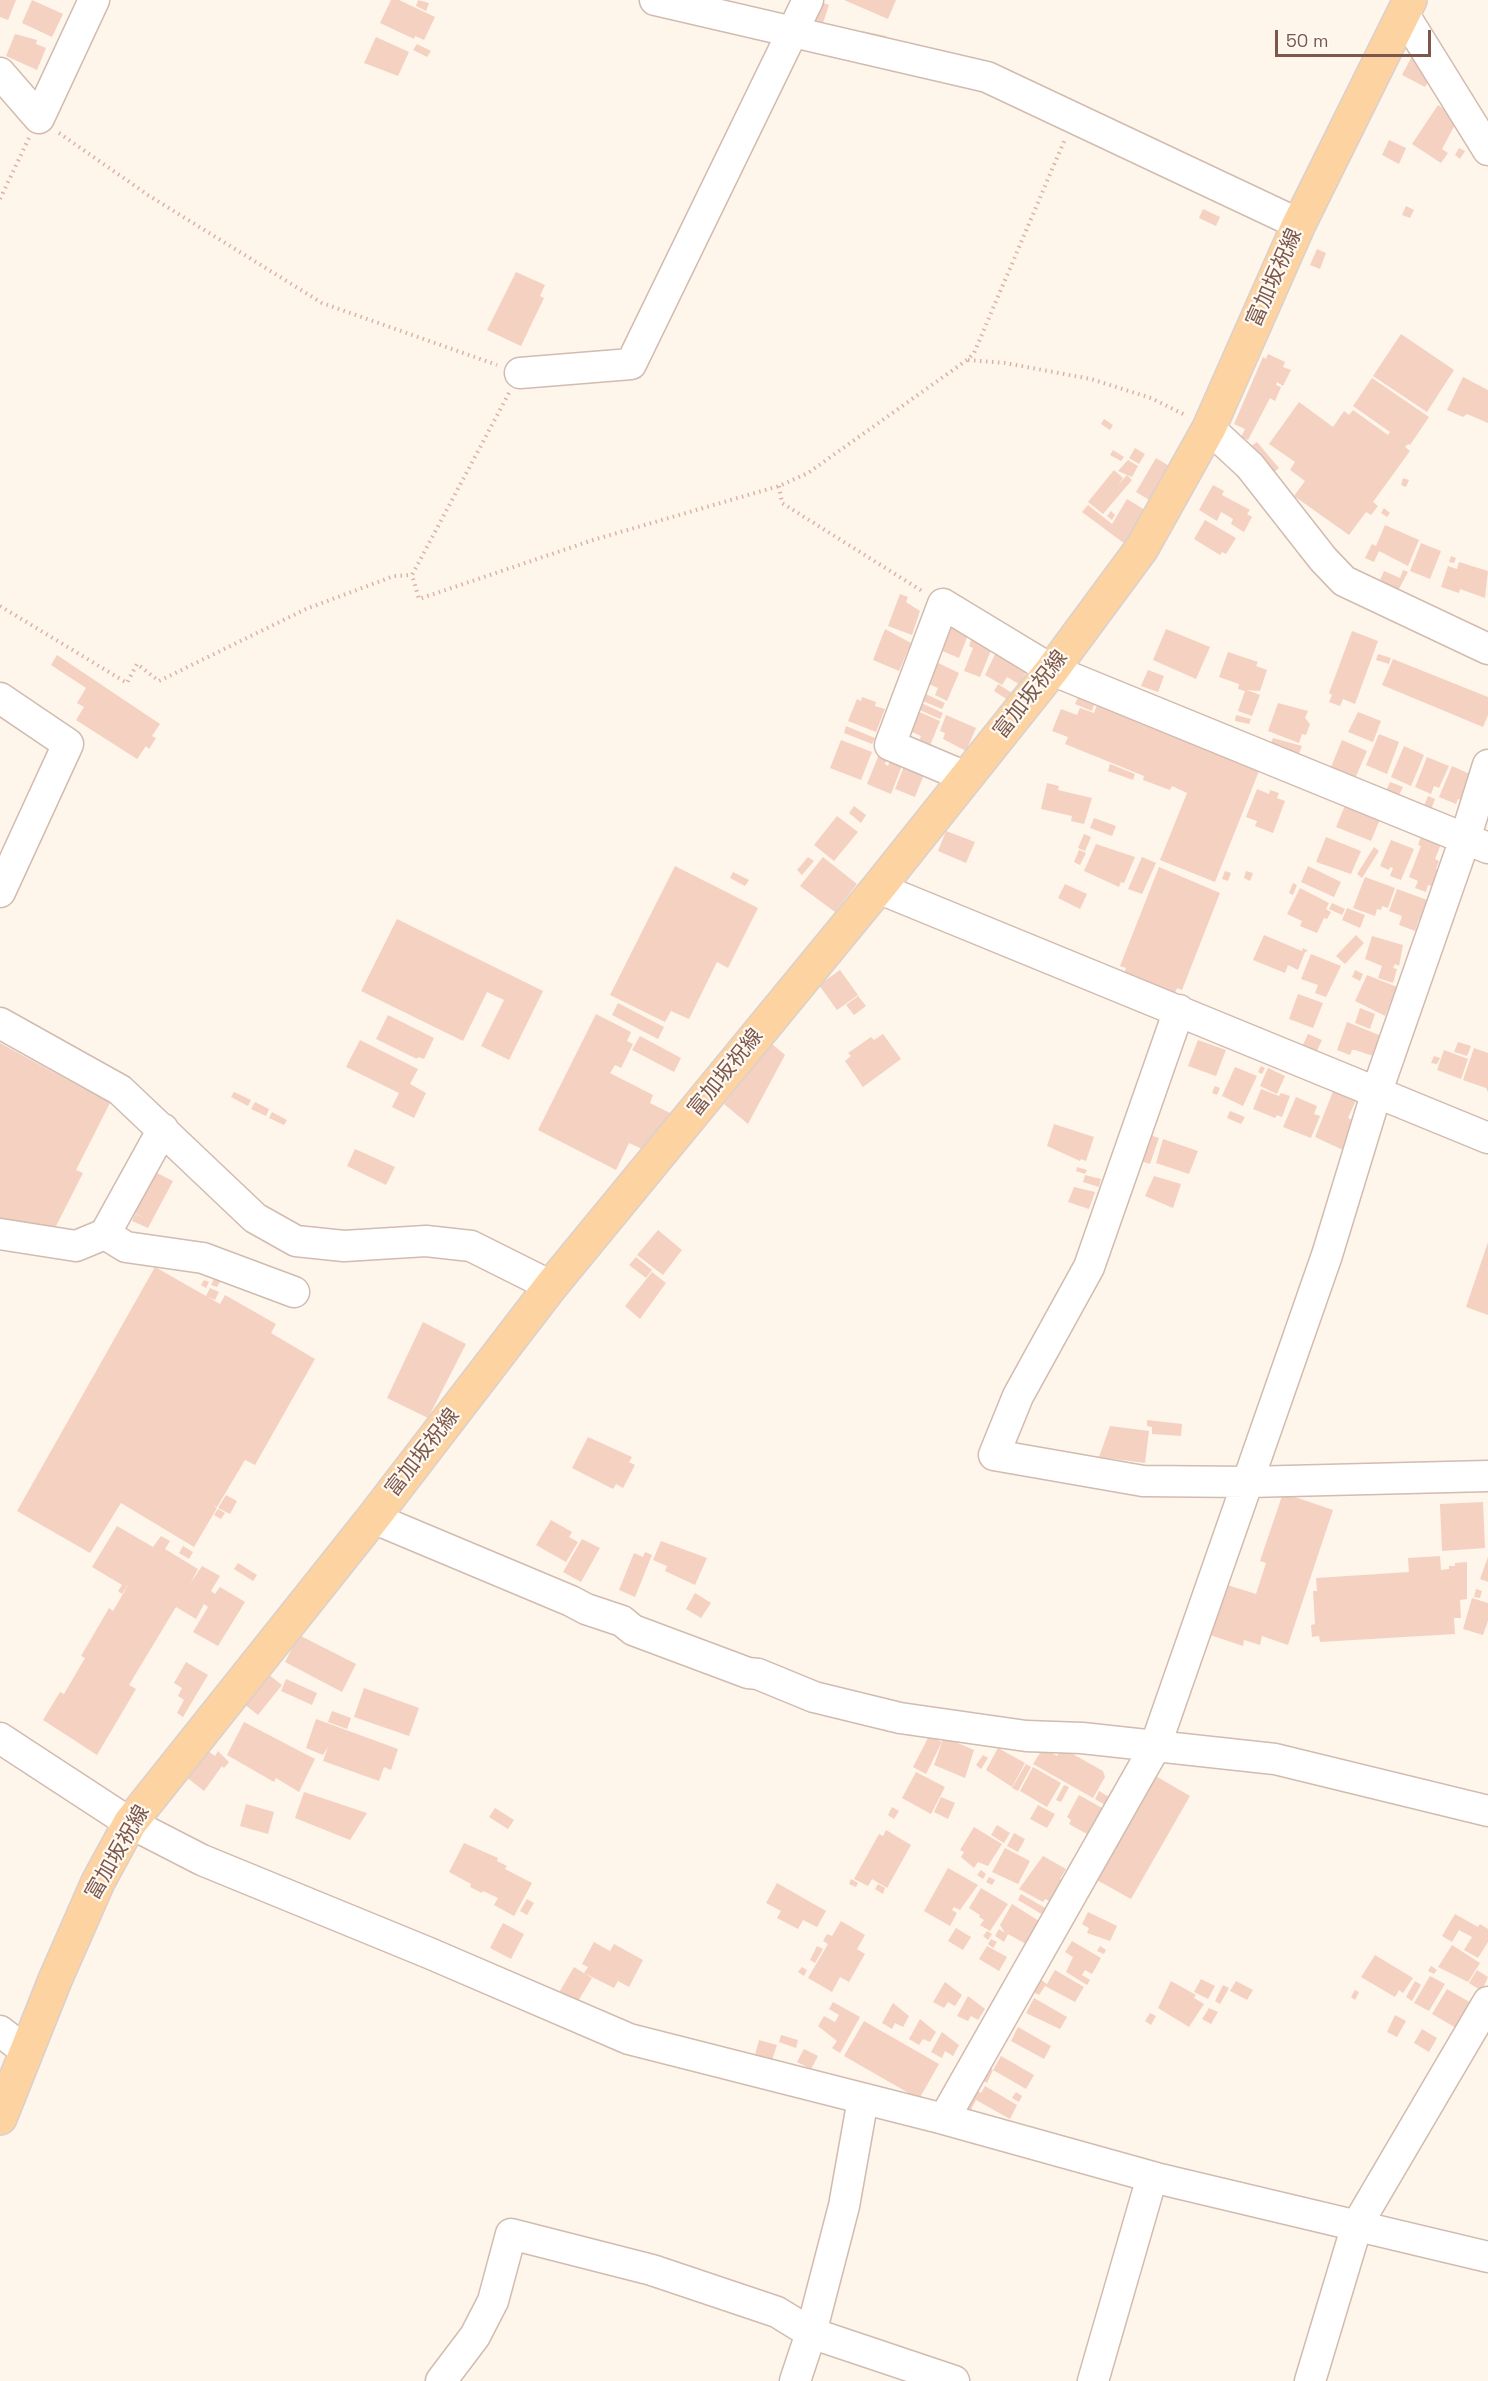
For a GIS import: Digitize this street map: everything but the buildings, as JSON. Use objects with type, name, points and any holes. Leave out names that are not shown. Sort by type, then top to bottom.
[{"type":"main road","name":"富加坂祝線","points":[[0,2118],[55,1980],[98,1882],[130,1823],[373,1518],[551,1286],[878,888],[1052,670],[1142,548],[1209,428],[1299,224],[1407,7]]},
{"type":"street","points":[[0,73],[39,118],[94,0]]},
{"type":"street","points":[[655,0],[987,77],[1299,224]]},
{"type":"street","points":[[520,373],[631,364],[795,32],[808,0]]},
{"type":"street","points":[[1407,7],[1488,150]]},
{"type":"street","points":[[1209,428],[1250,466],[1323,559],[1344,580],[1488,649]]},
{"type":"street","points":[[966,777],[890,745],[943,604],[1052,670],[1477,843]]},
{"type":"street","points":[[0,698],[68,744],[0,892]]},
{"type":"street","points":[[944,2119],[1155,1747],[1327,1255],[1377,1091],[1477,843],[1488,765]]},
{"type":"street","points":[[878,888],[1488,1138]]},
{"type":"street","points":[[1179,1011],[1089,1267],[1018,1396],[994,1455],[1143,1481],[1248,1482],[1488,1476]]},
{"type":"street","points":[[0,1023],[120,1090],[255,1218],[296,1241],[344,1246],[426,1241],[471,1246],[551,1286]]},
{"type":"street","points":[[0,1234],[76,1246],[105,1234],[164,1130]]},
{"type":"street","points":[[105,1234],[126,1247],[203,1258],[294,1292]]},
{"type":"street","points":[[373,1518],[571,1600],[586,1609],[622,1621],[633,1630],[748,1673],[758,1674],[814,1697],[900,1718],[992,1731],[1275,1759],[1488,1811]]},
{"type":"street","points":[[0,1738],[130,1823],[202,1860],[429,1953],[629,2039],[944,2119],[1152,2177],[1488,2257]]},
{"type":"street","points":[[1310,2381],[1357,2225],[1488,2002]]},
{"type":"street","points":[[0,2031],[27,2052]]},
{"type":"street","points":[[795,2381],[812,2333],[844,2206],[863,2099]]},
{"type":"street","points":[[1093,2381],[1152,2177]]},
{"type":"street","points":[[441,2381],[475,2336],[493,2301],[511,2234],[662,2273],[777,2312],[812,2333],[954,2381]]},
{"type":"path","points":[[0,198],[39,118],[148,195],[322,303],[520,373],[412,575],[419,599],[593,540],[779,486],[808,473],[967,360],[974,353],[1074,119]]},
{"type":"path","points":[[967,360],[1005,363],[1091,378],[1151,398],[1209,428]]},
{"type":"path","points":[[779,486],[783,503],[943,604]]},
{"type":"path","points":[[0,606],[127,682],[137,664],[159,681],[306,609],[394,576],[412,575]]}]
